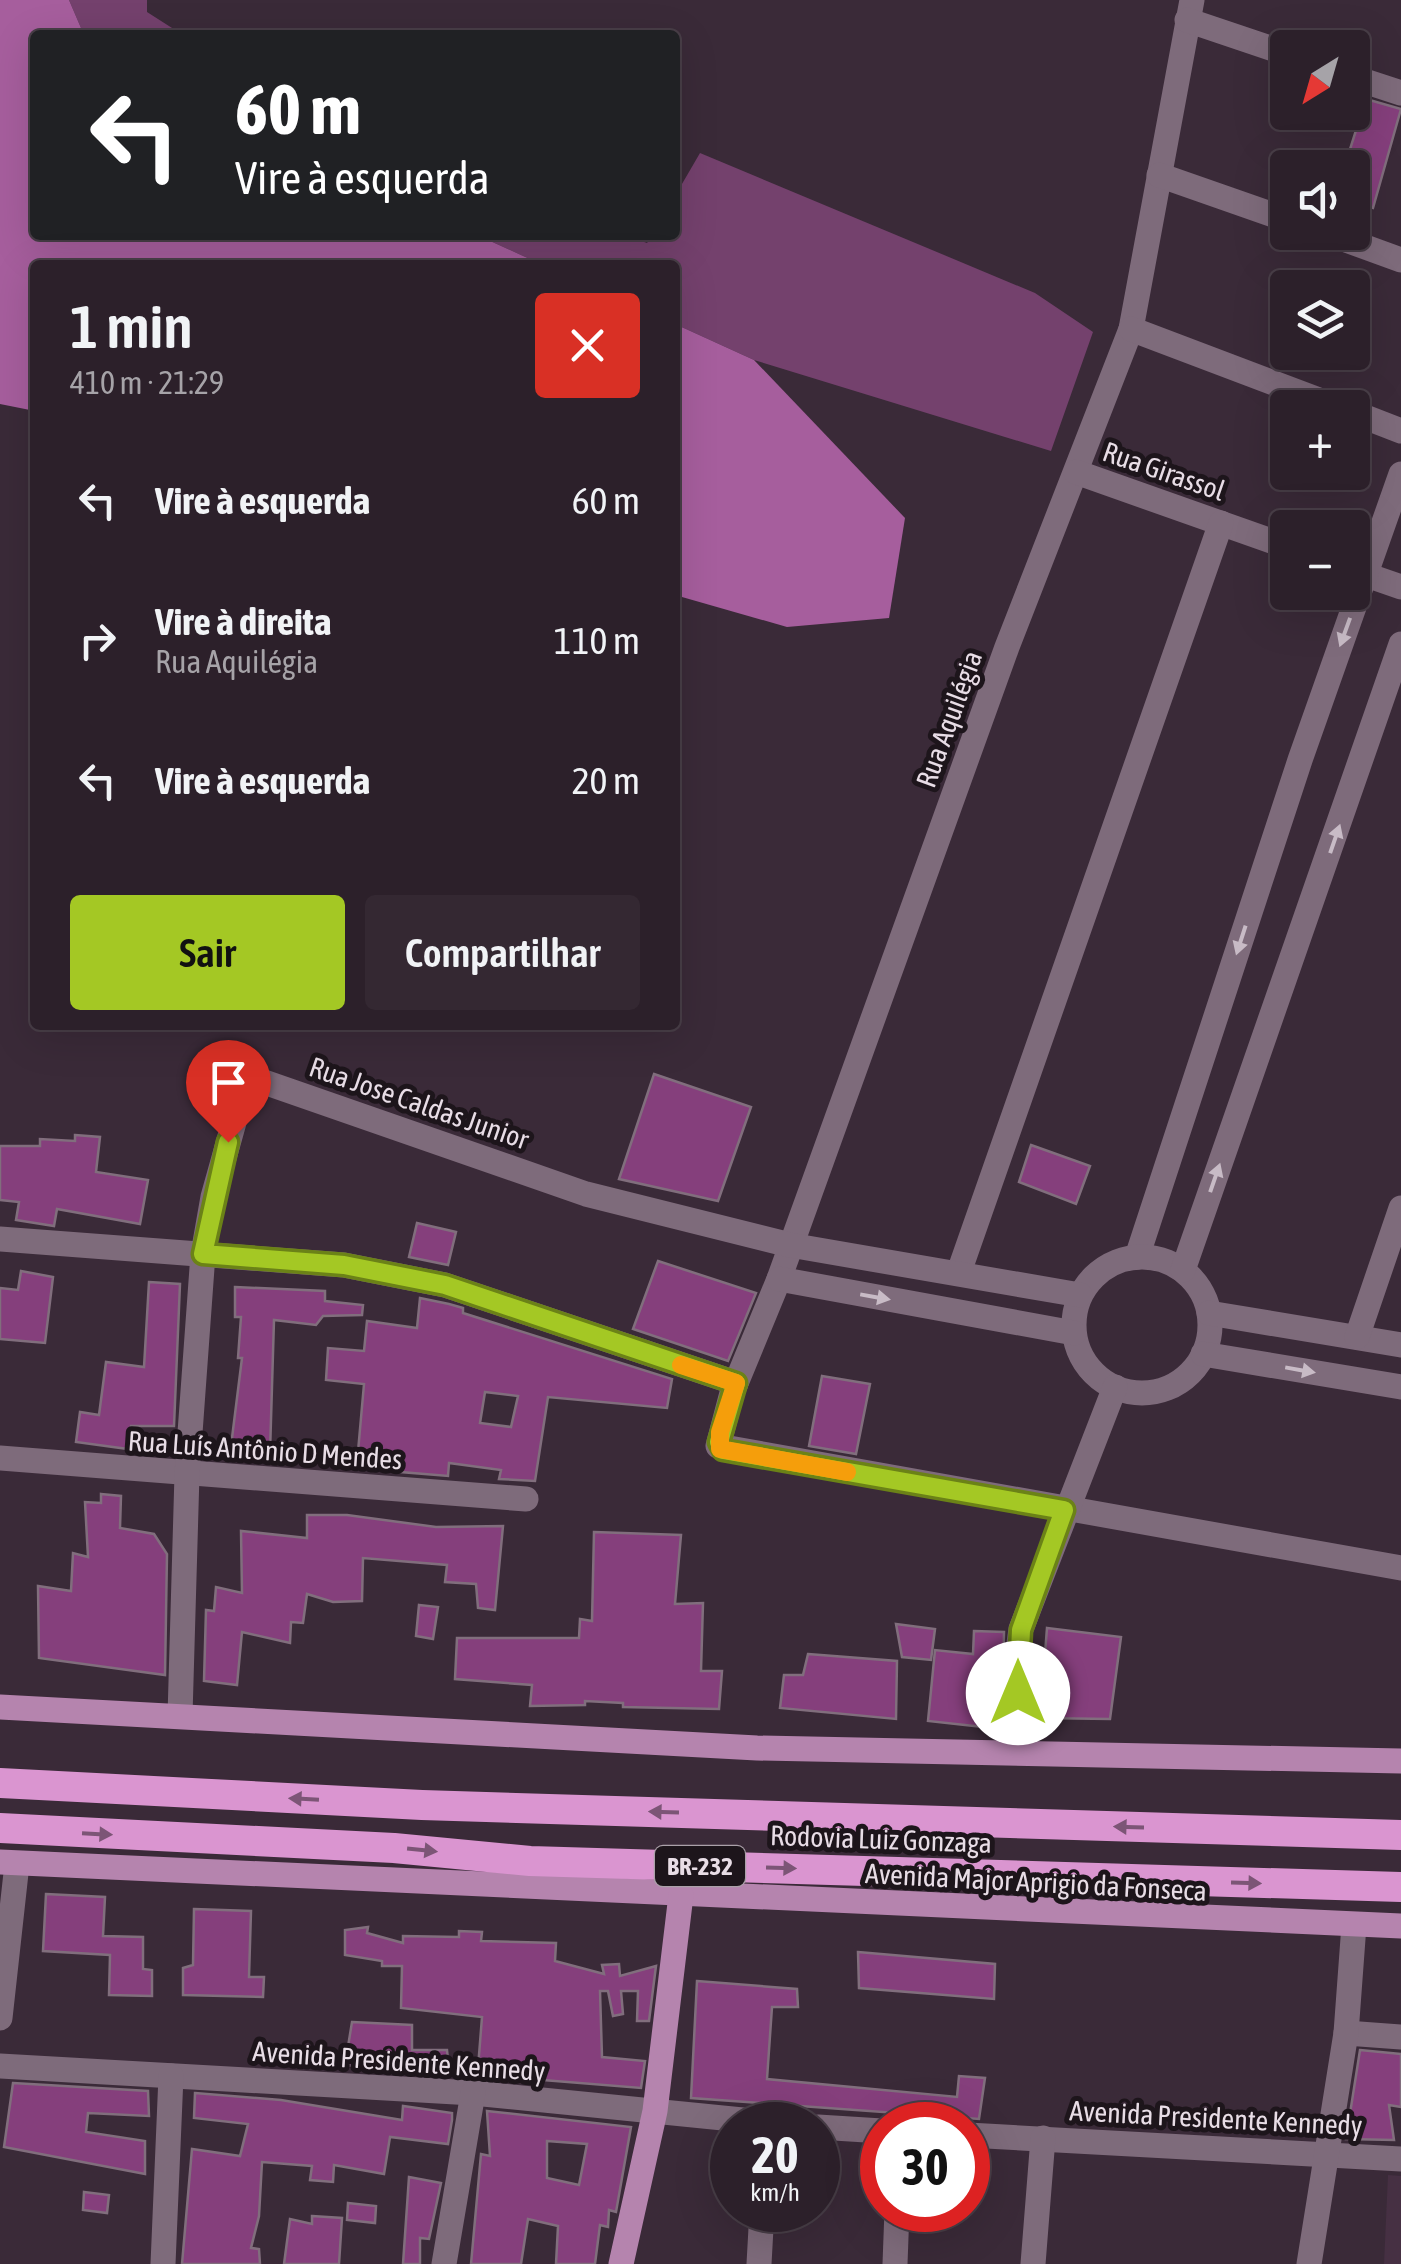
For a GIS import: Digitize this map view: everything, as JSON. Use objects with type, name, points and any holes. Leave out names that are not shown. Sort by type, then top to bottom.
[{"type":"highway","name":"Rodovia Luiz Gonzaga","points":[[0,1783],[422,1805],[1401,1835]]},
{"type":"highway","name":"Rodovia Luiz Gonzaga","points":[[0,1828],[394,1848],[530,1861],[1401,1887]]},
{"type":"main road","points":[[0,1707],[757,1748],[1020,1750],[1401,1762]]},
{"type":"main road","name":"Avenida Major Aprigio da Fonseca","points":[[8,1863],[1401,1926]]},
{"type":"main road","points":[[621,2264],[655,2111],[680,1895]]},
{"type":"street","points":[[1190,10],[1270,46]]},
{"type":"street","name":"Rua Aquilégia","points":[[1064,1510],[718,1446],[736,1383],[779,1279],[1006,647],[1131,329],[1190,10]]},
{"type":"street","points":[[1370,82],[1401,93]]},
{"type":"street","points":[[1159,174],[1270,214]]},
{"type":"street","points":[[1370,249],[1401,260]]},
{"type":"street","points":[[1131,329],[1292,390]]},
{"type":"street","points":[[1370,419],[1401,430]]},
{"type":"street","name":"Rua Girassol","points":[[1076,472],[1270,540]]},
{"type":"street","points":[[1370,546],[1401,474]]},
{"type":"street","points":[[959,1272],[1221,523]]},
{"type":"street","points":[[1370,576],[1401,586]]},
{"type":"street","points":[[1137,1257],[1347,610]]},
{"type":"street","points":[[1182,1270],[1401,644]]},
{"type":"street","name":"Rua Jose Caldas Junior","points":[[180,1716],[187,1474],[203,1254],[213,1197],[249,1076],[586,1194],[790,1245]]},
{"type":"street","points":[[1356,1337],[1401,1208]]},
{"type":"street","points":[[0,1239],[344,1265],[445,1285],[736,1383]]},
{"type":"street","points":[[790,1245],[1080,1295]]},
{"type":"street","points":[[1137,1257],[1153,1258],[1182,1270],[1195,1282],[1209,1313],[1210,1334],[1192,1371],[1166,1388],[1135,1393],[1115,1387],[1095,1374],[1081,1355],[1074,1333],[1080,1295],[1103,1268],[1137,1257]]},
{"type":"street","points":[[779,1279],[1074,1333]]},
{"type":"street","points":[[1209,1313],[1401,1345]]},
{"type":"street","points":[[1203,1354],[1401,1388]]},
{"type":"street","points":[[1020,1750],[1018,1644],[1064,1510],[1115,1387]]},
{"type":"street","name":"Rua Luís Antônio D Mendes","points":[[0,1458],[526,1499]]},
{"type":"street","points":[[1064,1510],[1401,1568]]},
{"type":"street","points":[[0,2018],[8,1863]]},
{"type":"street","points":[[1309,2264],[1346,2033],[1354,1925]]},
{"type":"street","points":[[1346,2033],[1401,2037]]},
{"type":"street","name":"Avenida Presidente Kennedy","points":[[0,2066],[473,2094],[710,2117]]},
{"type":"street","points":[[163,2264],[170,2076]]},
{"type":"street","points":[[444,2264],[473,2094]]},
{"type":"street","name":"Avenida Presidente Kennedy","points":[[990,2136],[1401,2159]]},
{"type":"street","points":[[1033,2264],[1043,2138]]},
{"type":"street","points":[[759,2264],[761,2232]]},
{"type":"street","points":[[894,2264],[896,2232]]},
{"type":"shaded area","points":[[0,0],[69,0],[82,30],[30,30],[30,240],[488,240],[532,260],[30,260],[30,410],[0,404]]},
{"type":"shaded area","points":[[69,0],[147,0],[147,12],[175,30],[82,30]]},
{"type":"shaded area","points":[[700,153],[1035,293],[1093,332],[1051,451],[754,360],[680,326],[680,260],[532,260],[488,240],[680,240],[680,187]]},
{"type":"shaded area","points":[[680,326],[754,360],[905,518],[889,618],[787,627],[680,596]]},
{"type":"shaded area","points":[[1388,2175],[1401,2176],[1401,2264],[1384,2264]]},
{"type":"building","points":[[1370,100],[1401,109],[1373,208],[1370,150],[1350,150],[1356,130],[1370,130]]},
{"type":"building","points":[[654,1074],[751,1107],[718,1201],[619,1179]]},
{"type":"building","points":[[75,1135],[100,1137],[96,1172],[148,1180],[140,1224],[57,1209],[54,1226],[16,1220],[19,1202],[0,1200],[0,1146],[40,1146],[40,1139],[75,1141]]},
{"type":"building","points":[[1031,1145],[1090,1166],[1076,1204],[1019,1182]]},
{"type":"building","points":[[417,1223],[456,1232],[448,1265],[409,1257]]},
{"type":"building","points":[[658,1261],[756,1293],[728,1361],[633,1329]]},
{"type":"building","points":[[21,1271],[53,1277],[45,1343],[0,1339],[0,1288],[18,1290]]},
{"type":"building","points":[[149,1282],[180,1284],[174,1426],[131,1426],[128,1449],[76,1442],[80,1412],[99,1415],[106,1362],[144,1367]]},
{"type":"building","points":[[235,1287],[325,1291],[325,1301],[363,1305],[362,1315],[323,1316],[316,1325],[274,1320],[270,1453],[231,1446],[242,1358],[238,1358],[241,1317],[235,1317]]},
{"type":"building","points":[[420,1298],[463,1308],[463,1313],[672,1379],[667,1408],[548,1397],[535,1481],[499,1479],[501,1470],[449,1463],[448,1476],[401,1472],[402,1463],[357,1463],[364,1384],[326,1380],[328,1348],[364,1351],[367,1321],[417,1328]],"holes":[[[485,1392],[518,1396],[511,1427],[480,1423]]]},
{"type":"building","points":[[822,1376],[870,1384],[856,1454],[809,1446]]},
{"type":"building","points":[[101,1494],[121,1496],[120,1528],[154,1534],[167,1554],[165,1675],[39,1658],[38,1586],[71,1591],[73,1553],[88,1557],[85,1502],[101,1503]]},
{"type":"building","points":[[307,1515],[347,1515],[436,1527],[503,1526],[495,1610],[478,1608],[476,1584],[445,1582],[447,1565],[363,1558],[362,1601],[333,1602],[307,1594],[303,1623],[291,1622],[290,1643],[242,1632],[237,1685],[204,1681],[206,1610],[214,1611],[216,1587],[242,1593],[241,1531],[307,1538]]},
{"type":"building","points":[[594,1532],[681,1535],[675,1604],[703,1603],[701,1671],[722,1671],[719,1709],[623,1707],[623,1703],[585,1701],[585,1705],[530,1706],[532,1685],[455,1679],[457,1638],[579,1638],[580,1619],[592,1621]]},
{"type":"building","points":[[419,1605],[438,1607],[433,1639],[416,1636]]},
{"type":"building","points":[[896,1624],[935,1629],[931,1660],[902,1657]]},
{"type":"building","points":[[1047,1628],[1121,1637],[1110,1719],[1040,1718]]},
{"type":"building","points":[[974,1631],[1004,1632],[1002,1729],[928,1721],[935,1650],[973,1654]]},
{"type":"building","points":[[808,1654],[897,1661],[896,1719],[780,1708],[784,1675],[803,1675]]},
{"type":"building","points":[[46,1894],[105,1897],[103,1936],[143,1937],[143,1969],[152,1970],[152,1996],[109,1995],[110,1955],[43,1951]]},
{"type":"building","points":[[194,1909],[251,1911],[249,1977],[264,1977],[263,1997],[183,1995],[183,1968],[193,1965]]},
{"type":"building","points":[[368,1927],[367,1933],[403,1943],[403,1936],[459,1937],[459,1931],[482,1932],[481,1941],[556,1943],[555,1961],[604,1974],[602,1965],[619,1964],[620,1976],[656,1966],[649,2021],[637,2021],[638,1991],[621,1991],[623,2014],[613,2016],[608,1991],[600,1991],[602,2057],[645,2061],[641,2088],[518,2078],[478,2068],[482,2017],[401,2008],[402,1966],[382,1966],[382,1961],[345,1955],[345,1930]]},
{"type":"building","points":[[858,1952],[995,1964],[994,1999],[859,1988]]},
{"type":"building","points":[[697,1981],[797,1989],[798,2007],[772,2007],[767,2079],[957,2097],[959,2076],[985,2078],[981,2102],[860,2102],[860,2110],[840,2109],[840,2102],[691,2098]]},
{"type":"building","points":[[352,2022],[412,2025],[412,2050],[447,2050],[449,2070],[413,2068],[413,2073],[345,2065]]},
{"type":"building","points":[[1360,2050],[1401,2054],[1401,2107],[1389,2105],[1394,2140],[1346,2139]]},
{"type":"building","points":[[13,2083],[148,2091],[149,2116],[88,2113],[86,2132],[145,2141],[145,2174],[4,2147]]},
{"type":"building","points":[[195,2093],[281,2100],[402,2120],[403,2106],[452,2113],[452,2120],[448,2144],[390,2137],[384,2174],[334,2165],[333,2182],[310,2180],[312,2166],[262,2162],[259,2216],[251,2248],[259,2249],[260,2264],[182,2264],[192,2149],[240,2156],[248,2124],[194,2118]]},
{"type":"building","points":[[487,2111],[631,2127],[616,2212],[609,2210],[608,2227],[600,2225],[595,2264],[556,2264],[558,2226],[528,2219],[521,2264],[471,2264],[481,2154],[490,2156]],"holes":[[[547,2141],[587,2144],[579,2185],[547,2178]]]},
{"type":"building","points":[[409,2177],[441,2183],[429,2239],[420,2238],[420,2264],[403,2264]]},
{"type":"building","points":[[84,2192],[109,2195],[107,2213],[83,2210]]},
{"type":"building","points":[[348,2203],[376,2206],[375,2223],[347,2220]]},
{"type":"building","points":[[312,2216],[342,2218],[339,2264],[284,2264],[290,2219],[312,2224]]},
{"type":"slow traffic","points":[[681,1365],[736,1383],[720,1432],[720,1449],[847,1472]]},
{"type":"route","points":[[228,1142],[203,1254],[344,1265],[445,1285],[736,1383],[718,1446],[723,1450],[1064,1510],[1021,1630],[1016,1664],[1018,1693]]}]
